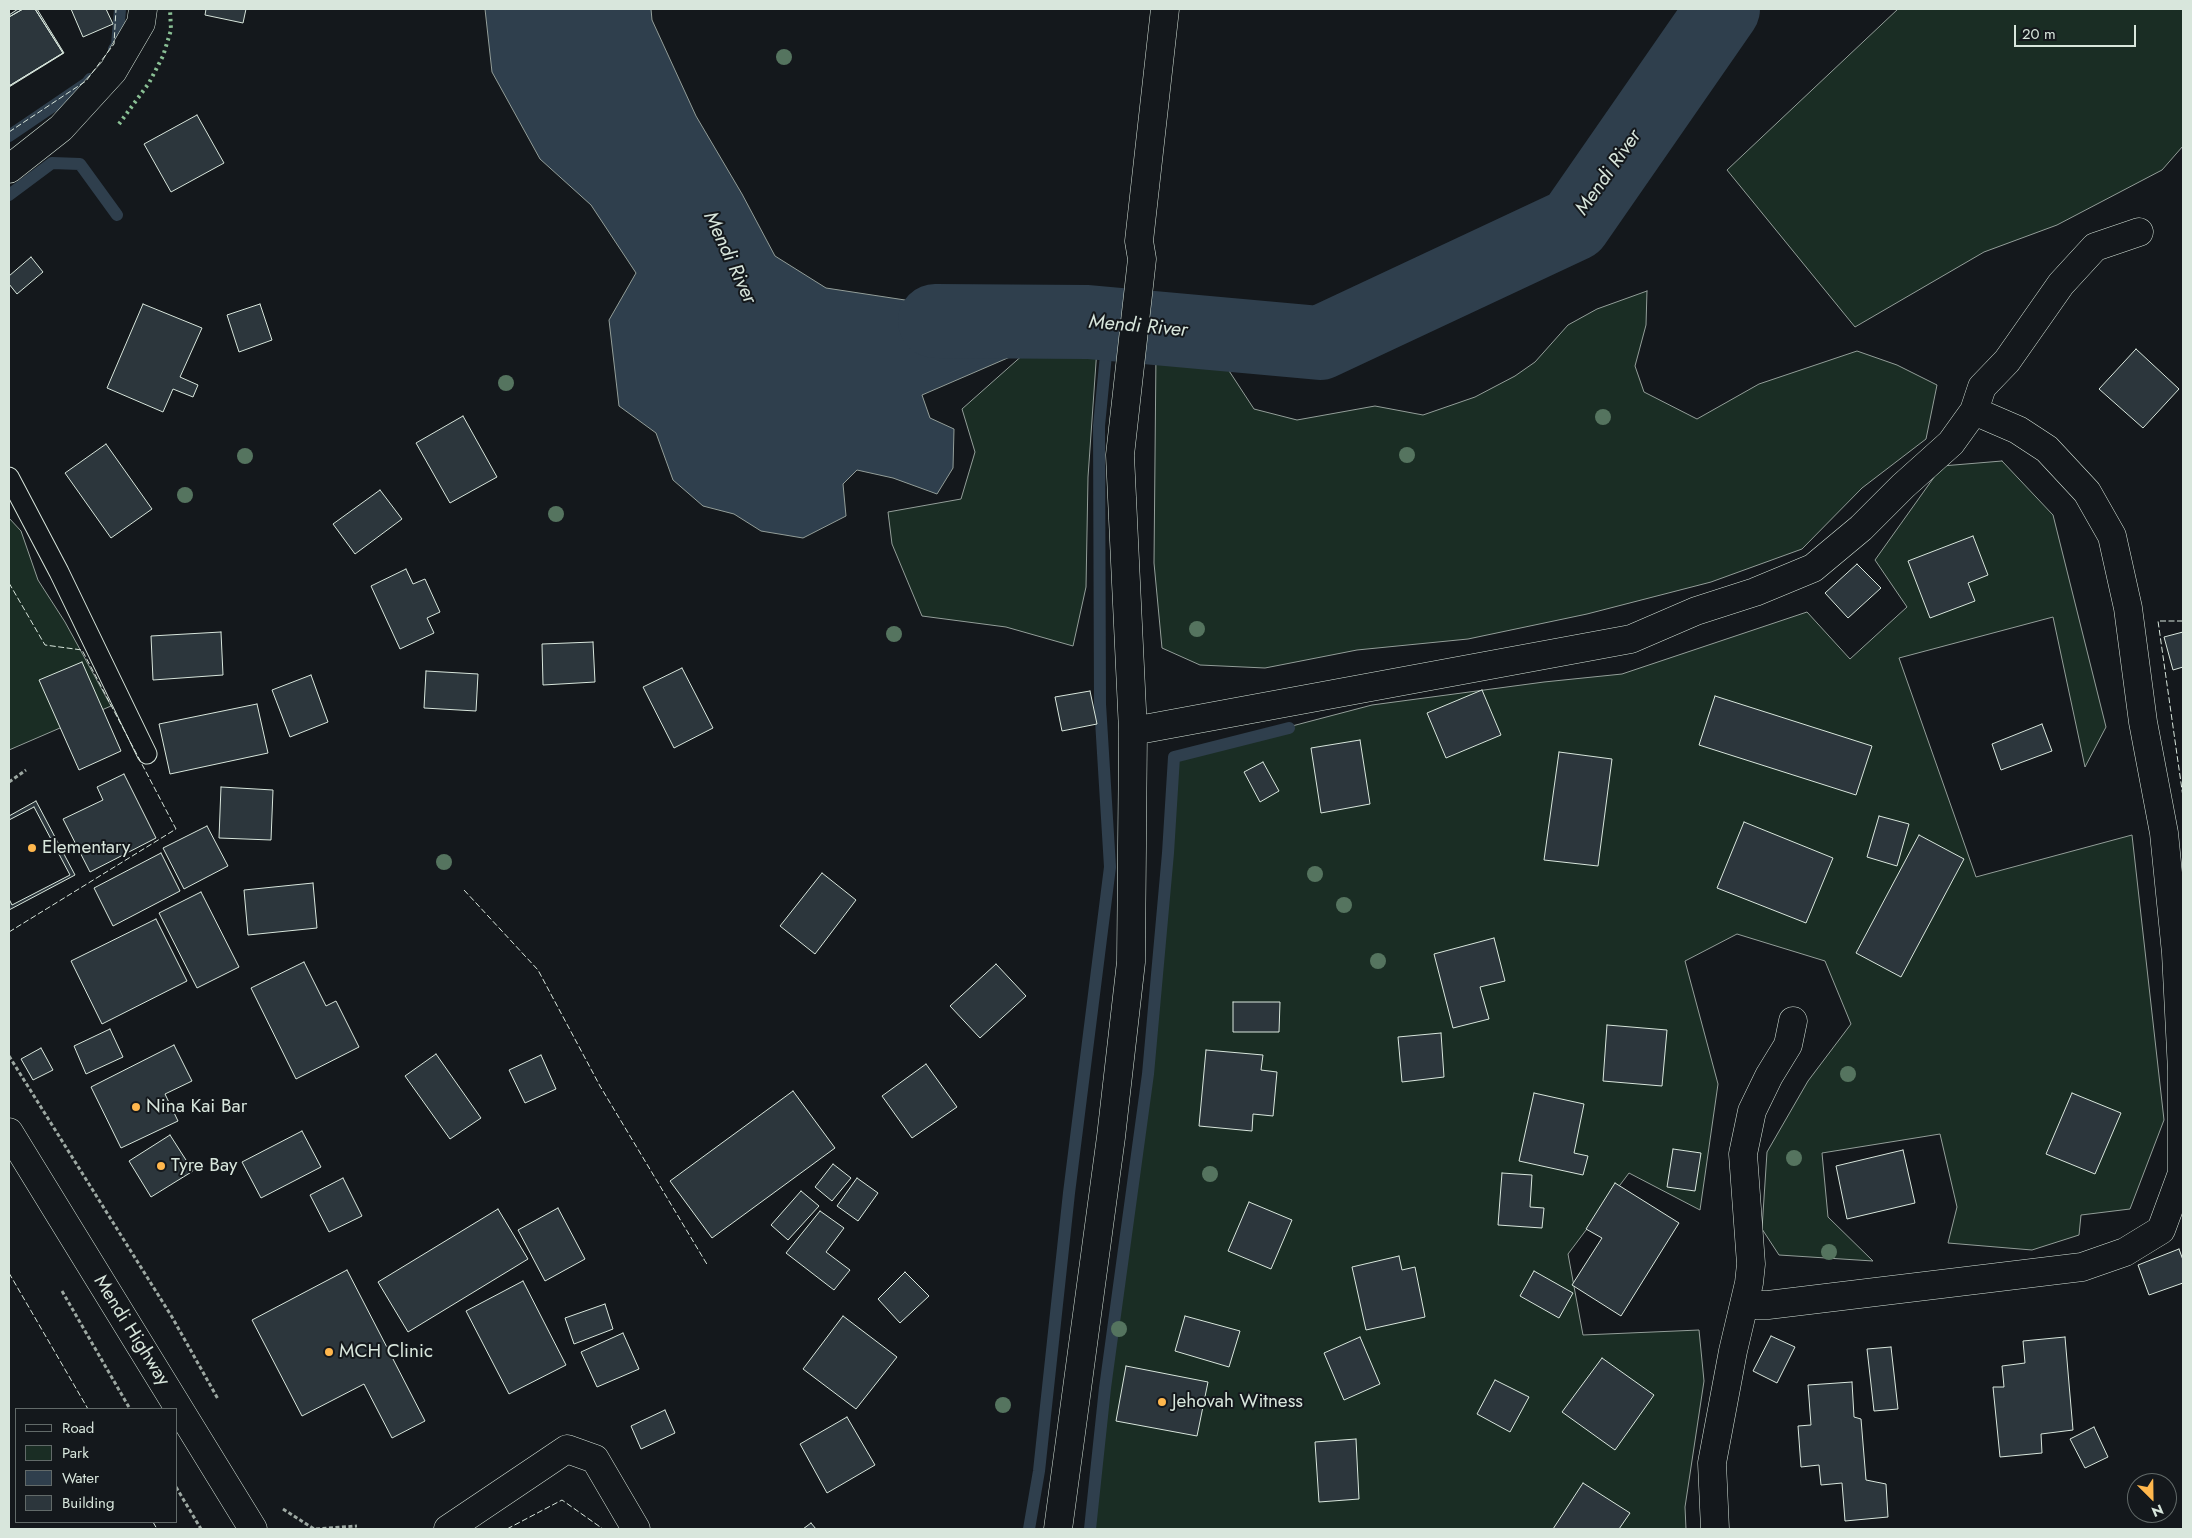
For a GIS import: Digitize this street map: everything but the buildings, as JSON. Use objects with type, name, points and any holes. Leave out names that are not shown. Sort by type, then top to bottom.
[{"type":"street","points":[[9,169],[61,128],[113,71],[141,23],[143,9]]},
{"type":"street","points":[[1058,1529],[1111,1137],[1130,962],[1133,731],[1120,454],[1142,259],[1139,241],[1165,9]]},
{"type":"street","points":[[1133,731],[1377,687],[1465,668],[1631,639],[1696,611],[1754,592],[1813,568],[1951,443],[1974,411],[1982,387],[2007,361],[2061,284],[2095,247],[2139,232]]},
{"type":"street","points":[[1744,1305],[1768,1305],[2082,1267],[2125,1252],[2161,1230],[2182,1174],[2182,1071],[2176,953],[2164,834],[2143,722],[2128,608],[2112,536],[2087,492],[2047,449],[2018,430],[1974,411]]},
{"type":"street","points":[[1715,1529],[1712,1463],[1749,1283],[1750,1264],[1743,1154],[1752,1111],[1769,1076],[1788,1045],[1793,1020]]},
{"type":"street","name":"Mendi Highway","points":[[9,1132],[253,1529]]},
{"type":"street","points":[[448,1529],[567,1448],[595,1459],[636,1529]]},
{"type":"lane","points":[[9,477],[147,754]]},
{"type":"path","points":[[9,782],[26,770]]},
{"type":"path","points":[[9,1056],[172,1318],[220,1403]]},
{"type":"path","points":[[57,1283],[129,1408]]},
{"type":"path","points":[[178,1490],[201,1529]]},
{"type":"path","points":[[278,1506],[315,1529],[357,1526]]},
{"type":"green space","points":[[1898,9],[2183,9],[2183,146],[2162,170],[2057,225],[1984,252],[1855,327],[1727,170]]},
{"type":"green space","points":[[1647,291],[1646,325],[1635,366],[1644,392],[1697,419],[1759,384],[1857,351],[1897,365],[1937,385],[1926,439],[1862,488],[1802,549],[1711,582],[1587,614],[1468,639],[1357,650],[1265,668],[1200,665],[1162,648],[1154,563],[1156,352],[1183,319],[1218,354],[1254,409],[1297,420],[1375,406],[1423,415],[1475,397],[1515,376],[1535,362],[1568,325],[1597,309]]},
{"type":"green space","points":[[1098,334],[1088,477],[1086,587],[1073,646],[1006,627],[922,616],[892,544],[888,512],[961,499],[975,452],[962,409],[1043,337]]},
{"type":"green space","points":[[2002,461],[2053,515],[2106,727],[2085,767],[2053,617],[1899,658],[1976,877],[2132,835],[2164,1120],[2130,1209],[2081,1215],[2079,1235],[2032,1250],[1948,1243],[1957,1207],[1940,1134],[1822,1153],[1828,1217],[1873,1261],[1779,1255],[1762,1229],[1767,1152],[1808,1081],[1851,1024],[1825,961],[1737,934],[1685,961],[1718,1084],[1700,1210],[1629,1173],[1568,1254],[1583,1335],[1699,1330],[1704,1381],[1685,1507],[1686,1529],[1087,1529],[1148,1074],[1168,853],[1174,757],[1372,705],[1544,682],[1622,674],[1807,612],[1850,659],[1907,607],[1875,560],[1942,466]]},
{"type":"green space","points":[[9,518],[21,531],[38,580],[65,622],[111,706],[9,750]]},
{"type":"water","points":[[485,9],[651,9],[652,20],[696,116],[742,194],[775,256],[826,288],[938,305],[1058,292],[1010,357],[922,395],[930,418],[954,429],[953,468],[937,494],[893,478],[857,470],[843,484],[846,516],[803,538],[761,531],[734,514],[703,506],[673,480],[656,433],[619,406],[609,320],[636,273],[591,205],[540,159],[492,72]]},
{"type":"waterway","points":[[114,49],[117,45],[120,9]]},
{"type":"waterway","name":"Mendi River","points":[[935,321],[1088,322],[1320,343],[1574,224],[1723,9]]},
{"type":"waterway","points":[[9,136],[87,83],[90,79]]},
{"type":"waterway","points":[[9,195],[52,163],[80,164],[117,215]]},
{"type":"waterway","points":[[1029,1529],[1039,1471],[1069,1193],[1110,867],[1100,704],[1099,426],[1109,324]]},
{"type":"waterway","points":[[1090,1529],[1105,1388],[1148,1074],[1168,853],[1174,757],[1289,728]]},
{"type":"hedge","points":[[119,124],[149,83],[163,56],[171,30],[170,9]]},
{"type":"fence","points":[[9,132],[86,81],[114,44],[116,9]]},
{"type":"fence","points":[[9,583],[45,645],[82,650],[176,829],[9,932]]},
{"type":"fence","points":[[2183,621],[2158,621],[2183,797]]},
{"type":"fence","points":[[464,890],[538,970],[600,1086],[708,1266]]},
{"type":"fence","points":[[9,1273],[87,1408]]},
{"type":"fence","points":[[507,1529],[562,1500],[603,1529]]},
{"type":"fence","points":[[154,1523],[157,1529]]},
{"type":"place","name":"Elementary","points":[[32,848]]},
{"type":"place","name":"Nina Kai Bar","points":[[136,1107]]},
{"type":"place","name":"Tyre Bay","points":[[161,1166]]},
{"type":"place","name":"MCH Clinic","points":[[329,1352]]},
{"type":"place","name":"Jehovah Witness","points":[[1162,1402]]}]
